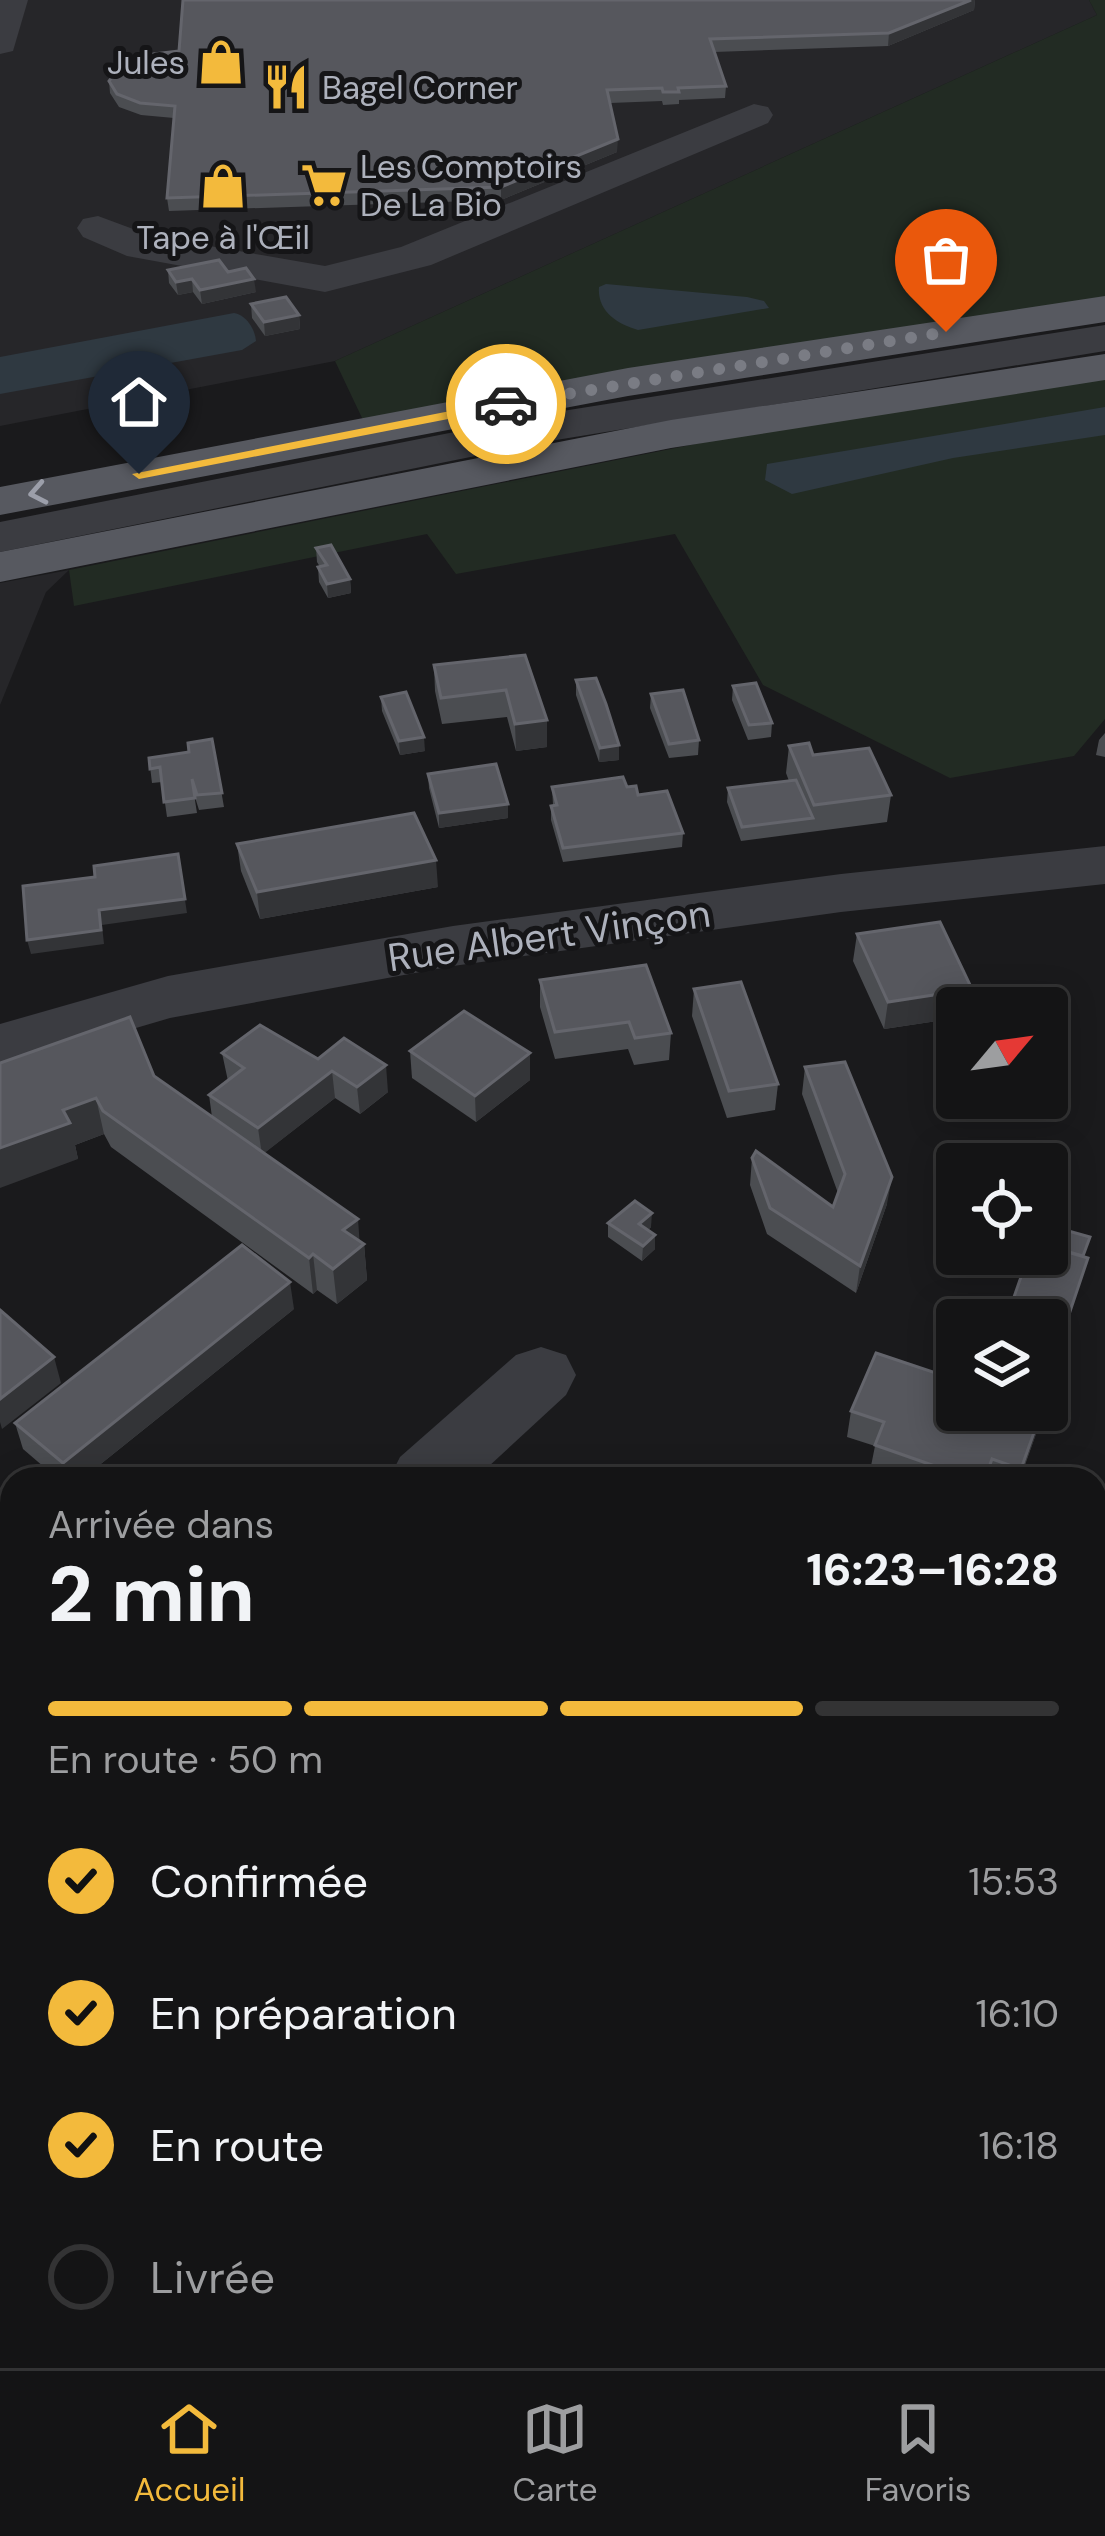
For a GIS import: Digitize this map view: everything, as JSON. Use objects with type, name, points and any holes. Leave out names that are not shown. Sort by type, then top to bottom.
[{"type":"main road","points":[[0,501],[628,382],[1105,309]]},
{"type":"main road","points":[[0,567],[671,434],[1105,367]]},
{"type":"street","points":[[0,43],[10,0]]},
{"type":"street","points":[[98,228],[142,247],[325,279],[416,256],[754,116]]},
{"type":"street","points":[[0,537],[550,427],[1105,338]]},
{"type":"street","name":"Rue Albert Vinçon","points":[[0,1046],[168,997],[453,946],[841,892],[1105,866]]},
{"type":"street","points":[[439,1467],[541,1375]]},
{"type":"shaded area","points":[[0,0],[1089,0],[1097,15],[335,361],[0,426]]},
{"type":"shaded area","points":[[1089,0],[1105,0],[1105,300],[363,420],[335,361],[1097,15]]},
{"type":"shaded area","points":[[599,287],[747,297],[764,301],[769,308],[638,330],[605,310]]},
{"type":"shaded area","points":[[234,313],[246,320],[255,336],[256,341],[242,350],[0,394],[0,357]]},
{"type":"shaded area","points":[[1105,378],[1105,719],[1074,756],[950,778],[763,685],[675,534],[456,574],[427,534],[74,606],[69,570],[760,431]]},
{"type":"shaded area","points":[[1105,407],[1105,435],[953,458],[792,494],[765,480],[767,464]]},
{"type":"shaded area","points":[[69,570],[46,592],[0,705],[0,583]]},
{"type":"building","points":[[183,0],[971,0],[889,33],[710,39],[726,86],[678,88],[679,92],[607,90],[618,139],[501,187],[167,198],[175,106],[140,103],[117,94],[109,81],[121,65],[145,55],[179,51]]},
{"type":"building","points":[[219,260],[228,272],[246,268],[254,279],[200,290],[192,279],[176,282],[168,270]]},
{"type":"building","points":[[286,297],[299,315],[264,322],[251,304]]},
{"type":"building","points":[[331,545],[350,579],[327,584],[318,567],[327,565],[316,548]]},
{"type":"building","points":[[525,655],[547,720],[515,724],[506,690],[441,698],[434,665]]},
{"type":"building","points":[[596,678],[619,745],[600,748],[576,680]]},
{"type":"building","points":[[756,683],[772,723],[749,725],[733,686]]},
{"type":"building","points":[[683,690],[699,740],[669,744],[651,694]]},
{"type":"building","points":[[406,692],[424,737],[399,741],[381,697]]},
{"type":"building","points":[[212,739],[222,793],[197,795],[192,779],[195,798],[164,802],[160,767],[150,769],[149,758],[189,752],[188,743]]},
{"type":"building","points":[[809,743],[813,755],[869,748],[891,795],[814,805],[789,746]]},
{"type":"building","points":[[496,764],[508,804],[439,813],[428,774]]},
{"type":"building","points":[[623,777],[627,787],[636,786],[638,795],[667,791],[683,833],[563,848],[551,806],[557,805],[552,787]]},
{"type":"building","points":[[796,780],[813,818],[742,827],[728,788]]},
{"type":"building","points":[[414,813],[436,860],[257,892],[237,844]]},
{"type":"building","points":[[178,854],[185,899],[99,910],[101,930],[27,940],[23,886],[95,877],[94,866]]},
{"type":"building","points":[[940,922],[971,987],[936,987],[936,995],[888,1002],[857,934]]},
{"type":"building","points":[[646,965],[671,1033],[635,1038],[629,1022],[555,1032],[540,980]]},
{"type":"building","points":[[741,982],[778,1084],[729,1091],[694,989]]},
{"type":"building","points":[[464,1011],[530,1053],[475,1096],[410,1051]]},
{"type":"building","points":[[130,1017],[154,1076],[358,1219],[343,1230],[364,1244],[333,1269],[313,1254],[309,1258],[103,1111],[96,1098],[63,1110],[70,1123],[0,1148],[0,1063]]},
{"type":"building","points":[[260,1025],[318,1059],[344,1038],[386,1065],[357,1087],[332,1071],[258,1128],[209,1095],[244,1068],[222,1053]]},
{"type":"building","points":[[845,1062],[892,1177],[860,1266],[770,1208],[752,1158],[756,1151],[833,1207],[845,1174],[805,1067]]},
{"type":"building","points":[[635,1201],[652,1213],[639,1224],[655,1235],[643,1246],[608,1223]]},
{"type":"building","points":[[1068,1231],[1090,1237],[1083,1256],[1068,1252]]},
{"type":"building","points":[[242,1245],[290,1282],[63,1463],[15,1423]]},
{"type":"building","points":[[1068,1252],[1088,1258],[1068,1317],[1068,1299],[1013,1299],[1022,1275],[1068,1275]]},
{"type":"building","points":[[0,1310],[54,1357],[0,1399]]},
{"type":"building","points":[[876,1353],[936,1373],[936,1431],[1035,1431],[1022,1467],[992,1459],[989,1467],[938,1467],[875,1445],[884,1422],[851,1411]]},
{"type":"way so far","points":[[506,404],[946,332]]},
{"type":"place","name":"Jules","points":[[221,62]]},
{"type":"place","name":"Bagel Corner","points":[[286,87]]},
{"type":"place","name":"Les Comptoirs De La Bio","points":[[324,185]]},
{"type":"place","name":"Tape à l'Œil","points":[[223,186]]},
{"type":"route","points":[[139,474],[506,404]]}]
